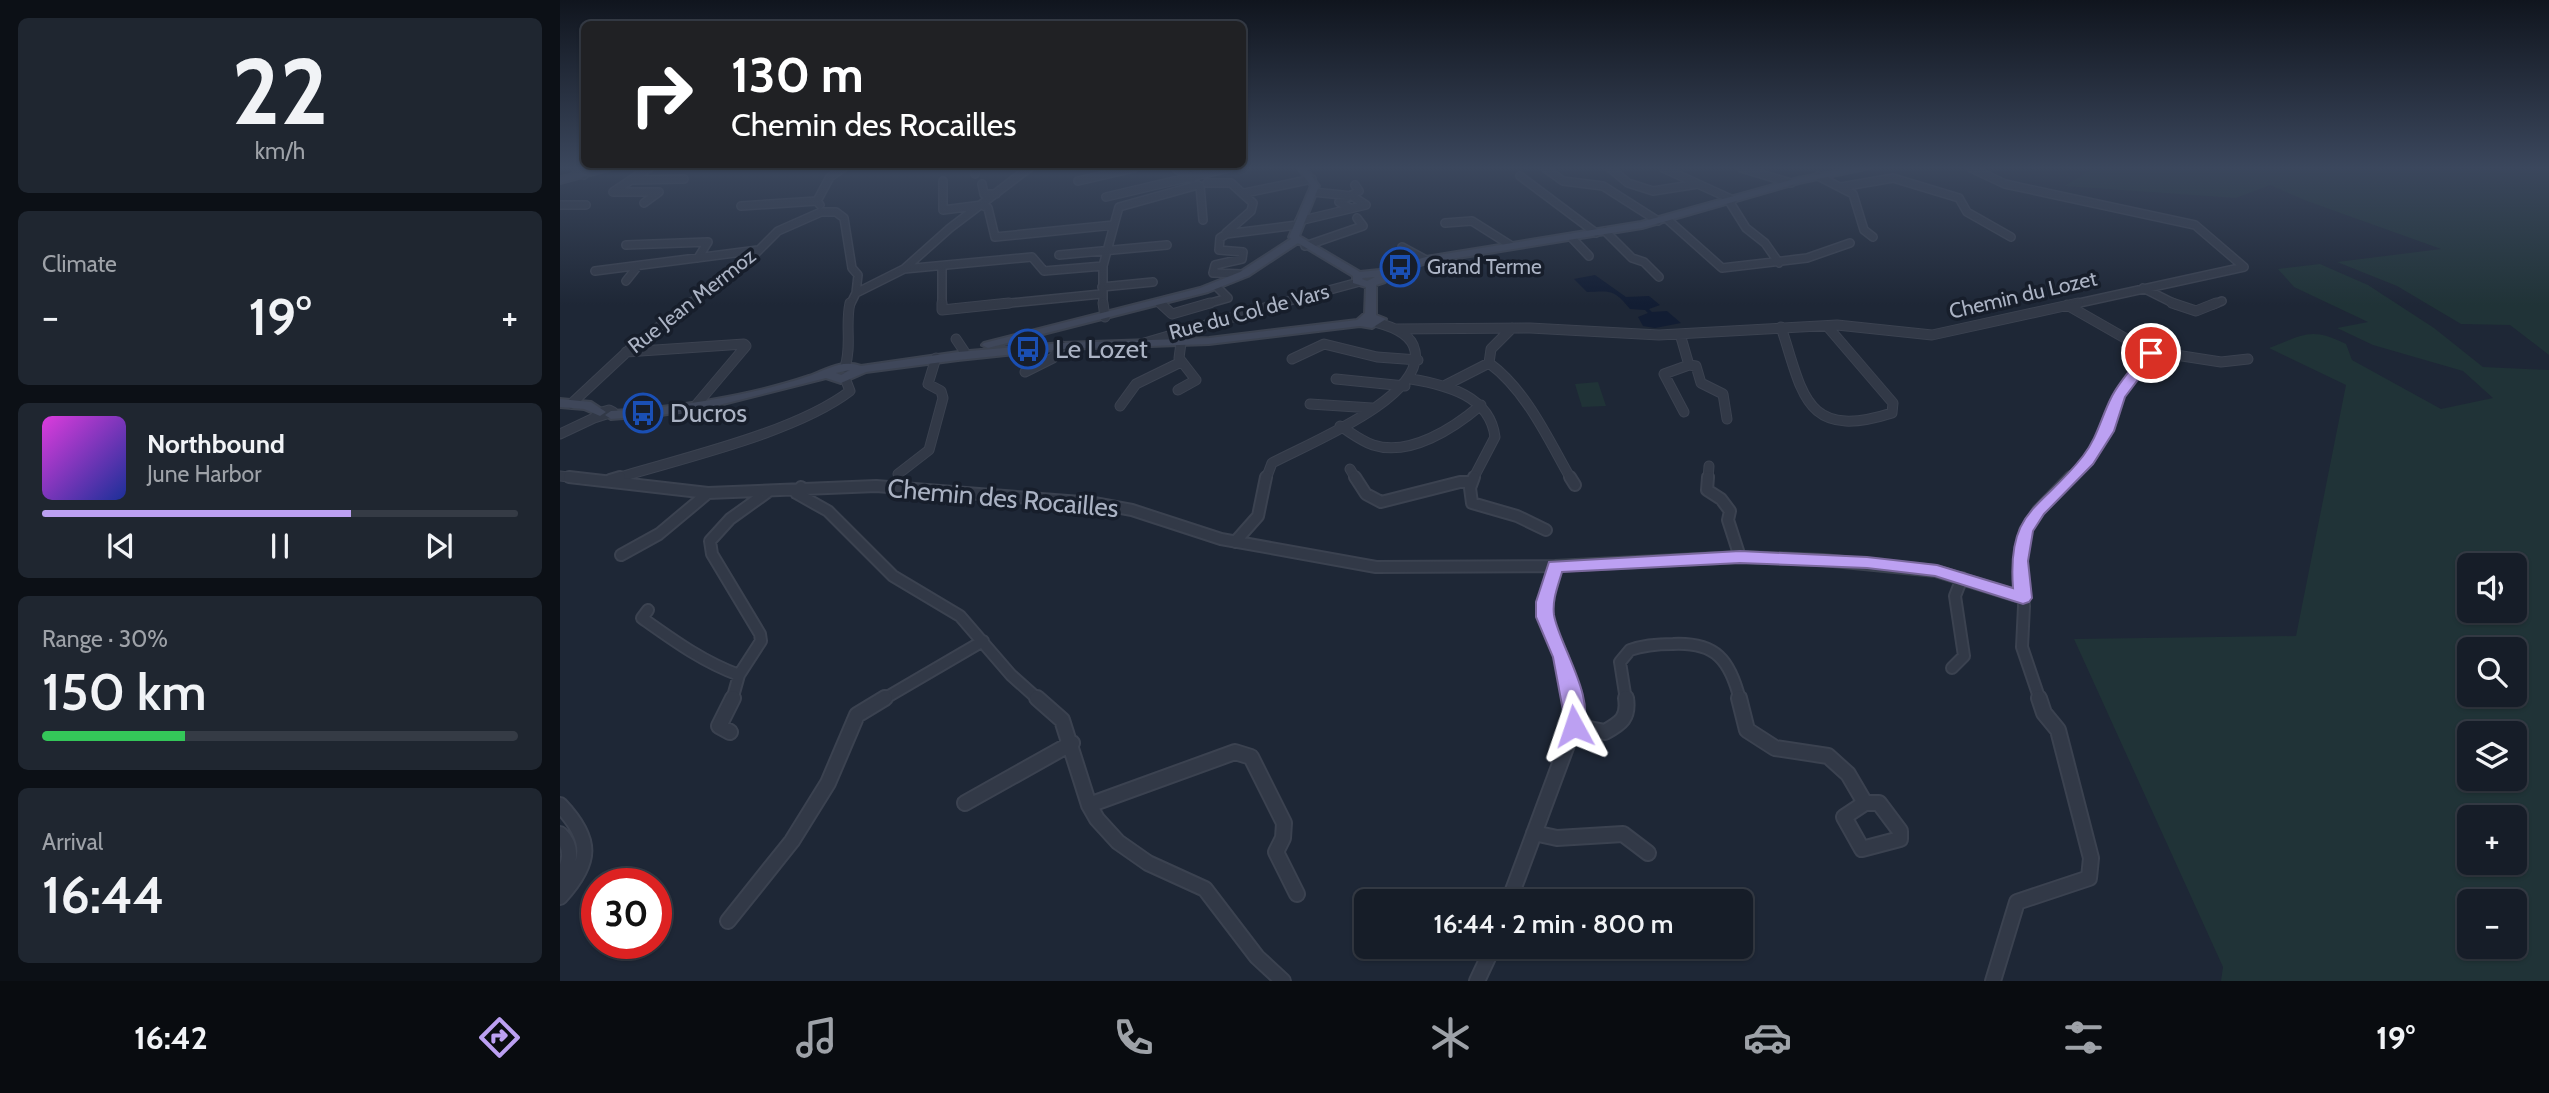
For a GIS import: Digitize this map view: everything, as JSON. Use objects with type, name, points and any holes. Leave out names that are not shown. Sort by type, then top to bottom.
[{"type":"street","name":"Rue Jean Mermoz","points":[[566,404],[626,352],[758,250],[778,231],[817,214]]},
{"type":"street","points":[[604,481],[742,438],[823,408],[848,395],[851,388],[845,372],[850,351],[847,326],[858,275],[852,268],[846,222],[837,214]]},
{"type":"street","points":[[856,293],[904,269],[970,214]]},
{"type":"street","points":[[989,214],[995,237],[1114,225]]},
{"type":"street","points":[[1105,317],[1101,290],[1103,266],[1117,214]]},
{"type":"street","points":[[1202,214],[1203,220]]},
{"type":"street","points":[[1244,274],[1213,273],[1215,265],[1242,259],[1243,252],[1219,250],[1220,238],[1247,214]]},
{"type":"street","points":[[1302,214],[1293,235],[1300,243],[1358,279],[1371,283],[1381,280],[1380,273]]},
{"type":"street","points":[[1226,234],[1298,223],[1330,214]]},
{"type":"street","points":[[1575,214],[1632,258],[1644,262],[1659,276]]},
{"type":"street","points":[[1651,214],[1718,267],[1779,263],[1807,258],[1850,243]]},
{"type":"street","points":[[1358,279],[1371,271],[1380,273],[1426,260],[1601,232],[1685,214]]},
{"type":"street","points":[[1738,214],[1744,225],[1765,243],[1779,263]]},
{"type":"street","points":[[1859,214],[1864,230],[1873,237]]},
{"type":"street","points":[[1971,214],[2011,237]]},
{"type":"street","name":"Chemin du Lozet","points":[[1396,329],[1512,328],[1658,335],[1827,326],[1932,335],[2143,288],[2235,271],[2243,265],[2195,225],[2143,214]]},
{"type":"street","points":[[961,354],[1216,286],[1300,243],[1363,226],[1357,218]]},
{"type":"street","points":[[1446,223],[1472,221],[1510,245]]},
{"type":"street","points":[[1571,237],[1589,256]]},
{"type":"street","points":[[626,245],[708,242],[698,258]]},
{"type":"street","points":[[1059,255],[1167,245]]},
{"type":"street","points":[[1138,260],[1142,247]]},
{"type":"street","points":[[1402,247],[1426,260]]},
{"type":"street","points":[[595,271],[758,250]]},
{"type":"street","points":[[904,269],[1032,257],[1044,271],[1103,266]]},
{"type":"street","points":[[626,281],[638,266]]},
{"type":"street","points":[[942,266],[943,310],[1153,282]]},
{"type":"street","name":"Rue du Col de Vars","points":[[1141,344],[1194,325],[1358,279]]},
{"type":"street","points":[[1369,320],[1371,283]]},
{"type":"street","points":[[1160,303],[1172,314],[1228,298],[1216,286]]},
{"type":"street","points":[[2143,288],[2168,302],[2196,312],[2222,301]]},
{"type":"street","points":[[2067,305],[2150,351],[2221,362],[2248,359]]},
{"type":"street","points":[[560,434],[602,415],[697,404],[830,375],[833,379],[845,372],[961,354],[1062,346],[1180,346],[1317,330],[1369,320],[1396,329],[1415,346],[1418,360],[1408,382],[1372,408],[1272,463],[1266,474],[1262,503],[1252,527],[1235,542]]},
{"type":"street","points":[[1781,327],[1797,384],[1823,418],[1843,422],[1892,413],[1893,403],[1827,326]]},
{"type":"street","points":[[1489,363],[1491,349],[1512,328]]},
{"type":"street","points":[[1680,334],[1689,365]]},
{"type":"street","points":[[956,339],[961,354]]},
{"type":"street","points":[[984,353],[999,343]]},
{"type":"street","points":[[626,352],[744,344],[746,346],[697,404]]},
{"type":"street","points":[[1292,359],[1324,344],[1377,357],[1418,360]]},
{"type":"street","points":[[1025,372],[1048,362],[1062,346]]},
{"type":"street","points":[[1178,390],[1196,380],[1181,362],[1180,346]]},
{"type":"street","points":[[1993,981],[2017,902],[2088,877],[2091,858],[2058,730],[2044,713],[2022,647],[2023,598],[2020,561],[2025,531],[2038,510],[2088,460],[2106,431],[2118,397],[2150,356],[2150,351]]},
{"type":"street","points":[[898,474],[926,454],[932,444],[943,394],[928,384],[936,358]]},
{"type":"street","points":[[1120,406],[1124,395],[1132,388],[1181,362]]},
{"type":"street","points":[[1444,386],[1489,363]]},
{"type":"street","points":[[1489,363],[1505,375],[1526,402],[1575,485]]},
{"type":"street","points":[[1684,412],[1681,397],[1667,386],[1664,374],[1689,365],[1696,366],[1701,383],[1723,394],[1727,419]]},
{"type":"street","points":[[1336,379],[1444,386],[1481,405],[1489,414],[1495,438],[1472,482],[1469,497],[1477,506],[1517,516],[1546,530]]},
{"type":"street","points":[[566,404],[587,405],[602,415]]},
{"type":"street","points":[[1310,404],[1372,408]]},
{"type":"street","points":[[1339,426],[1373,445],[1386,447],[1435,435],[1481,405]]},
{"type":"street","points":[[1709,466],[1707,490],[1721,499],[1730,510],[1728,520],[1740,557]]},
{"type":"street","points":[[1350,469],[1366,494],[1381,502],[1460,482],[1472,482]]},
{"type":"street","name":"Chemin des Rocailles","points":[[560,476],[708,493],[885,486],[1094,503],[1132,510],[1235,542],[1332,556],[1376,567],[1555,566],[1740,557],[1908,566],[1962,578],[2023,598]]},
{"type":"street","points":[[730,732],[719,726],[737,691],[739,676],[761,641],[760,634],[712,554],[710,541],[719,529],[766,491]]},
{"type":"street","points":[[800,491],[828,511],[893,576],[960,616],[1011,675],[1062,720],[1072,743],[1089,805],[1118,842],[1148,863],[1205,888],[1258,957],[1283,981]]},
{"type":"street","points":[[621,555],[659,534],[708,493]]},
{"type":"street","points":[[1513,889],[1574,726],[1572,695],[1563,657],[1545,617],[1545,602],[1555,566]]},
{"type":"street","points":[[1952,668],[1964,656],[1955,596],[1962,578]]},
{"type":"street","points":[[648,610],[642,618],[688,652],[713,667],[739,676]]},
{"type":"street","points":[[728,920],[792,841],[828,783],[858,715],[983,641]]},
{"type":"street","points":[[1574,726],[1605,732],[1624,721],[1628,710],[1620,662],[1630,650],[1684,642],[1698,643],[1723,655],[1733,674],[1746,730],[1774,748],[1828,756],[1848,774],[1865,803]]},
{"type":"street","points":[[965,803],[1072,743]]},
{"type":"street","points":[[1089,805],[1235,752],[1245,753],[1251,757],[1284,822],[1283,838],[1276,852],[1297,894]]},
{"type":"street","points":[[1865,803],[1879,803],[1900,831],[1900,839],[1863,849],[1844,817],[1865,803]]},
{"type":"street","points":[[560,805],[586,837],[587,850],[577,876],[560,897]]},
{"type":"street","points":[[1534,833],[1557,838],[1623,834],[1648,853]]},
{"type":"street","points":[[560,834],[569,846],[570,859],[560,881]]},
{"type":"street","points":[[1477,981],[1487,959]]},
{"type":"green space","points":[[2343,214],[2549,214],[2549,355],[2510,325],[2461,324],[2397,286],[2337,262],[2441,249]]},
{"type":"green space","points":[[2320,264],[2368,285],[2434,328],[2483,367],[2549,370],[2549,981],[2221,981],[2223,967],[2074,639],[2296,636],[2346,385],[2269,348],[2307,334],[2324,335],[2346,344],[2352,360],[2441,409],[2493,398],[2463,371],[2373,345],[2337,328],[2368,322],[2294,287],[2278,269]]},
{"type":"green space","points":[[1598,382],[1606,406],[1582,407],[1575,384]]},
{"type":"water","points":[[1595,275],[1626,297],[1649,296],[1660,305],[1649,309],[1652,312],[1667,311],[1681,323],[1655,328],[1643,326],[1638,317],[1648,313],[1645,310],[1630,309],[1612,293],[1587,292],[1574,279]]},
{"type":"place","name":"Grand Terme","points":[[1400,267]]},
{"type":"place","name":"Le Lozet","points":[[1028,349]]},
{"type":"place","name":"Ducros","points":[[643,413]]},
{"type":"route","points":[[1574,726],[1572,695],[1563,657],[1545,617],[1545,602],[1555,566],[1740,557],[1867,563],[1937,571],[2023,598],[2020,561],[2025,531],[2038,510],[2078,472],[2098,446],[2118,397],[2151,353]]}]
